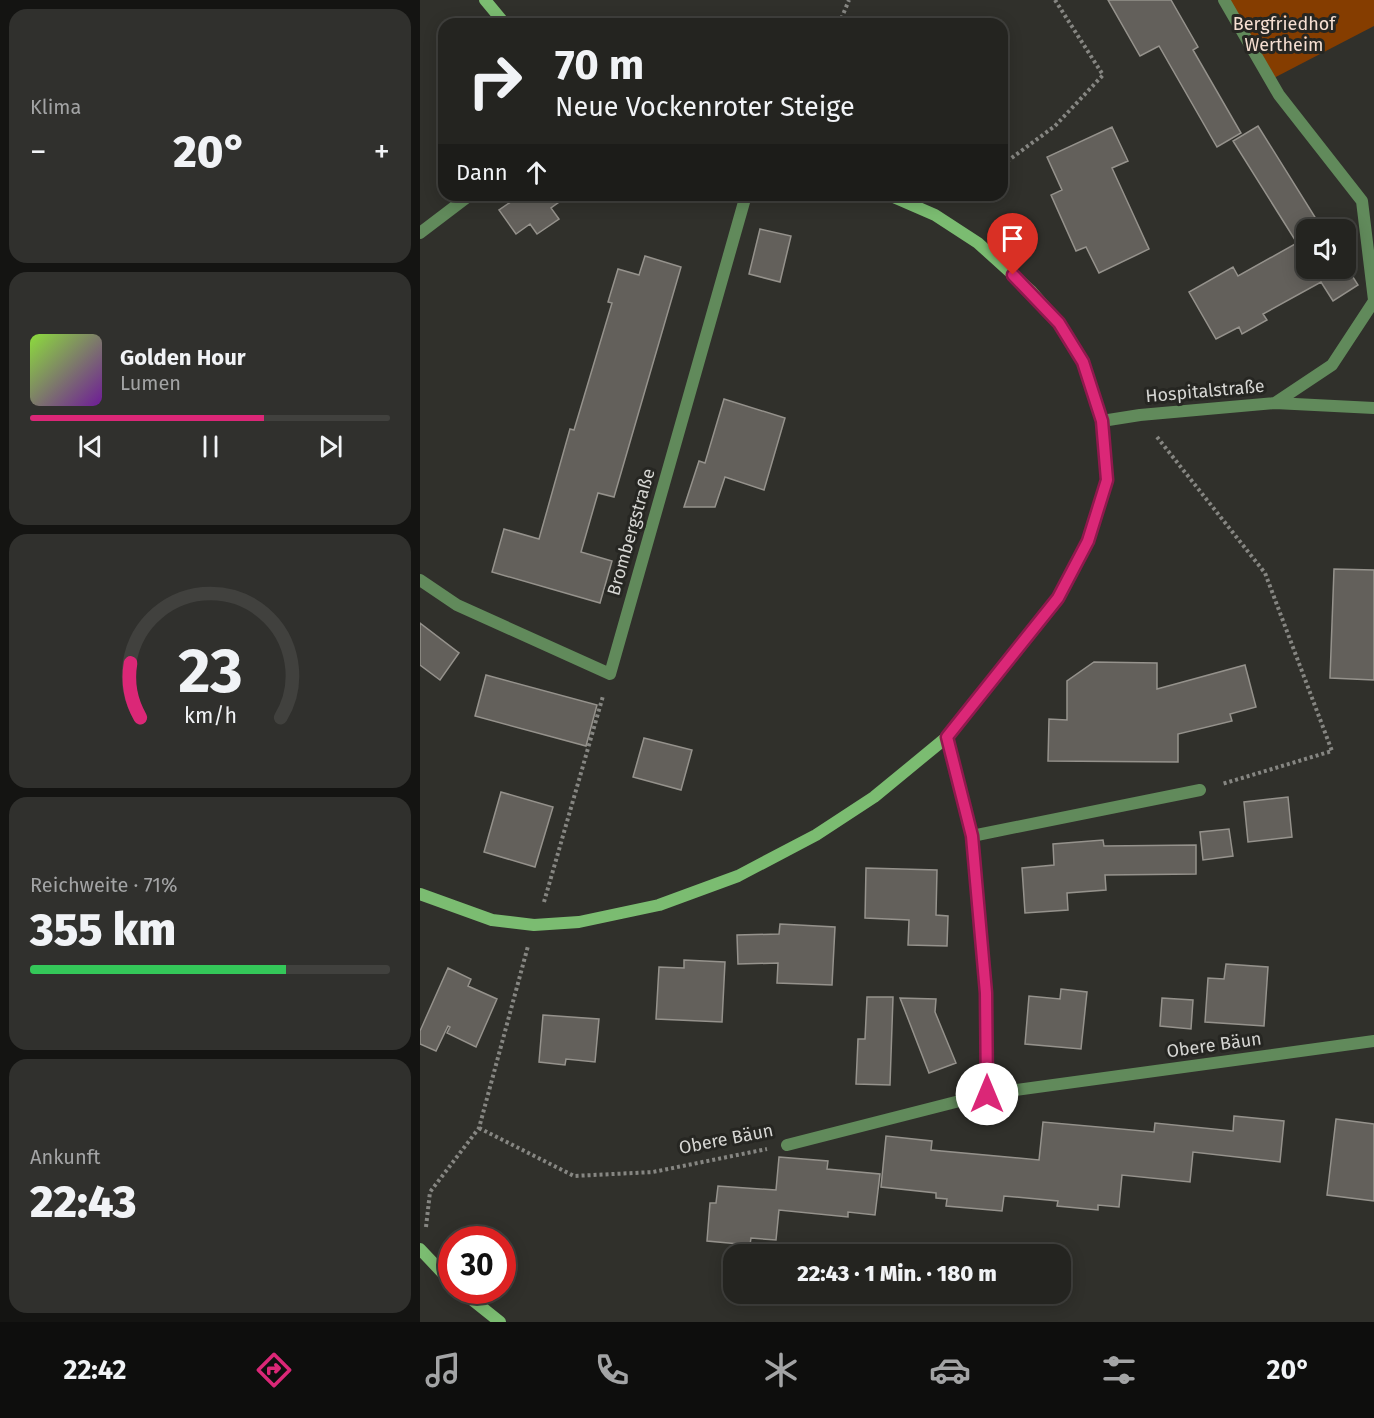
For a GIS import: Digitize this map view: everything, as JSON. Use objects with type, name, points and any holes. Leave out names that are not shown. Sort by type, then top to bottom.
[{"type":"main road","points":[[485,0],[500,18]]},
{"type":"main road","points":[[420,894],[470,914],[515,924],[579,922],[659,905],[738,876],[816,836],[874,797],[947,737],[1058,598],[1088,541],[1107,480],[1102,421],[1083,362],[1059,323],[1031,291],[978,243],[935,215],[903,201]]},
{"type":"main road","points":[[421,1250],[438,1268]]},
{"type":"main road","points":[[478,1304],[501,1322]]},
{"type":"street","name":"Hospitalstraße","points":[[1102,421],[1140,415],[1275,403],[1332,365],[1374,301],[1362,201],[1279,95],[1224,0]]},
{"type":"street","points":[[420,233],[462,201]]},
{"type":"street","name":"Brombergstraße","points":[[420,580],[457,604],[610,674],[744,201]]},
{"type":"street","points":[[1275,403],[1374,408]]},
{"type":"street","points":[[947,737],[972,836],[986,993],[987,1094]]},
{"type":"street","points":[[972,836],[1200,790]]},
{"type":"street","name":"Obere Bäun","points":[[787,1145],[987,1094],[1374,1041]]},
{"type":"path","points":[[842,18],[849,0]]},
{"type":"path","points":[[1008,161],[1055,126],[1103,75],[1055,0]]},
{"type":"path","points":[[1140,415],[1265,573],[1332,751],[1200,790]]},
{"type":"path","name":"Obere Bäun","points":[[479,1128],[574,1176],[653,1172],[787,1145]]},
{"type":"path","points":[[421,1250],[430,1192]]},
{"type":"green space","name":"Bergfriedhof Wertheim","points":[[1224,0],[1374,0],[1374,26],[1270,80]]},
{"type":"building","points":[[1108,0],[1171,0],[1198,47],[1193,50],[1241,133],[1217,147],[1159,46],[1140,56]]},
{"type":"building","points":[[1258,126],[1316,219],[1296,219],[1296,241],[1233,141]]},
{"type":"building","points":[[1112,127],[1128,161],[1112,168],[1149,249],[1099,273],[1086,247],[1076,251],[1051,195],[1062,190],[1047,157]]},
{"type":"building","points":[[512,201],[561,201],[551,208],[559,219],[537,234],[530,224],[516,234],[499,210]]},
{"type":"building","points":[[760,229],[791,236],[780,282],[749,274]]},
{"type":"building","points":[[1296,244],[1296,279],[1354,279],[1358,285],[1333,301],[1321,282],[1263,314],[1267,320],[1242,334],[1239,327],[1216,339],[1189,292],[1233,267],[1238,276]]},
{"type":"building","points":[[645,256],[681,267],[614,497],[598,493],[581,552],[612,561],[600,603],[492,572],[504,529],[539,539],[570,429],[574,430],[612,303],[608,302],[618,269],[639,275]]},
{"type":"building","points":[[724,399],[785,418],[764,490],[725,477],[715,507],[684,507],[699,461],[705,463]]},
{"type":"building","points":[[1334,569],[1374,570],[1374,680],[1330,678]]},
{"type":"building","points":[[420,623],[459,653],[440,680],[420,665]]},
{"type":"building","points":[[1094,662],[1157,663],[1157,689],[1245,665],[1256,707],[1230,714],[1232,721],[1178,734],[1178,762],[1048,761],[1049,719],[1067,720],[1067,681]]},
{"type":"building","points":[[486,675],[597,705],[586,746],[475,716]]},
{"type":"building","points":[[644,738],[692,750],[681,790],[633,777]]},
{"type":"building","points":[[501,792],[553,807],[535,867],[484,852]]},
{"type":"building","points":[[1288,797],[1292,837],[1248,842],[1244,802]]},
{"type":"building","points":[[1229,829],[1233,856],[1203,860],[1200,832]]},
{"type":"building","points":[[1103,840],[1104,846],[1196,845],[1196,874],[1105,875],[1106,890],[1067,893],[1068,910],[1025,913],[1022,868],[1054,865],[1053,844]]},
{"type":"building","points":[[866,868],[937,870],[936,915],[948,916],[947,946],[908,945],[909,920],[865,918]]},
{"type":"building","points":[[780,924],[835,927],[832,985],[777,983],[778,963],[738,964],[737,935],[779,934]]},
{"type":"building","points":[[684,960],[725,962],[722,1022],[656,1019],[659,967],[684,968]]},
{"type":"building","points":[[1226,964],[1268,967],[1264,1026],[1205,1022],[1208,978],[1224,979]]},
{"type":"building","points":[[448,968],[471,979],[468,986],[497,999],[476,1047],[447,1033],[450,1027],[448,1026],[436,1051],[420,1044],[420,1031]]},
{"type":"building","points":[[1061,989],[1087,992],[1081,1049],[1025,1044],[1029,996],[1060,999]]},
{"type":"building","points":[[867,997],[893,997],[890,1085],[856,1084],[858,1039],[865,1039]]},
{"type":"building","points":[[900,998],[936,999],[935,1012],[956,1063],[929,1073]]},
{"type":"building","points":[[1162,998],[1193,1000],[1191,1029],[1160,1026]]},
{"type":"building","points":[[543,1015],[599,1019],[595,1062],[566,1059],[565,1065],[539,1062]]},
{"type":"building","points":[[1234,1116],[1284,1121],[1280,1162],[1193,1152],[1190,1182],[1122,1175],[1119,1207],[1098,1205],[1098,1210],[1057,1206],[1058,1201],[1004,1196],[1002,1211],[946,1206],[947,1199],[936,1198],[936,1193],[881,1187],[886,1136],[932,1141],[931,1150],[1039,1160],[1043,1122],[1154,1132],[1155,1123],[1233,1131]]},
{"type":"building","points":[[1336,1119],[1374,1124],[1374,1201],[1327,1195]]},
{"type":"building","points":[[779,1157],[828,1161],[827,1169],[880,1174],[875,1215],[848,1212],[848,1217],[779,1210],[776,1240],[751,1238],[750,1244],[707,1241],[710,1203],[716,1203],[718,1186],[776,1190]]},
{"type":"route","points":[[987,1094],[986,993],[972,836],[947,737],[1058,598],[1088,541],[1107,480],[1102,421],[1083,362],[1059,323],[1031,291],[1013,275]]}]
